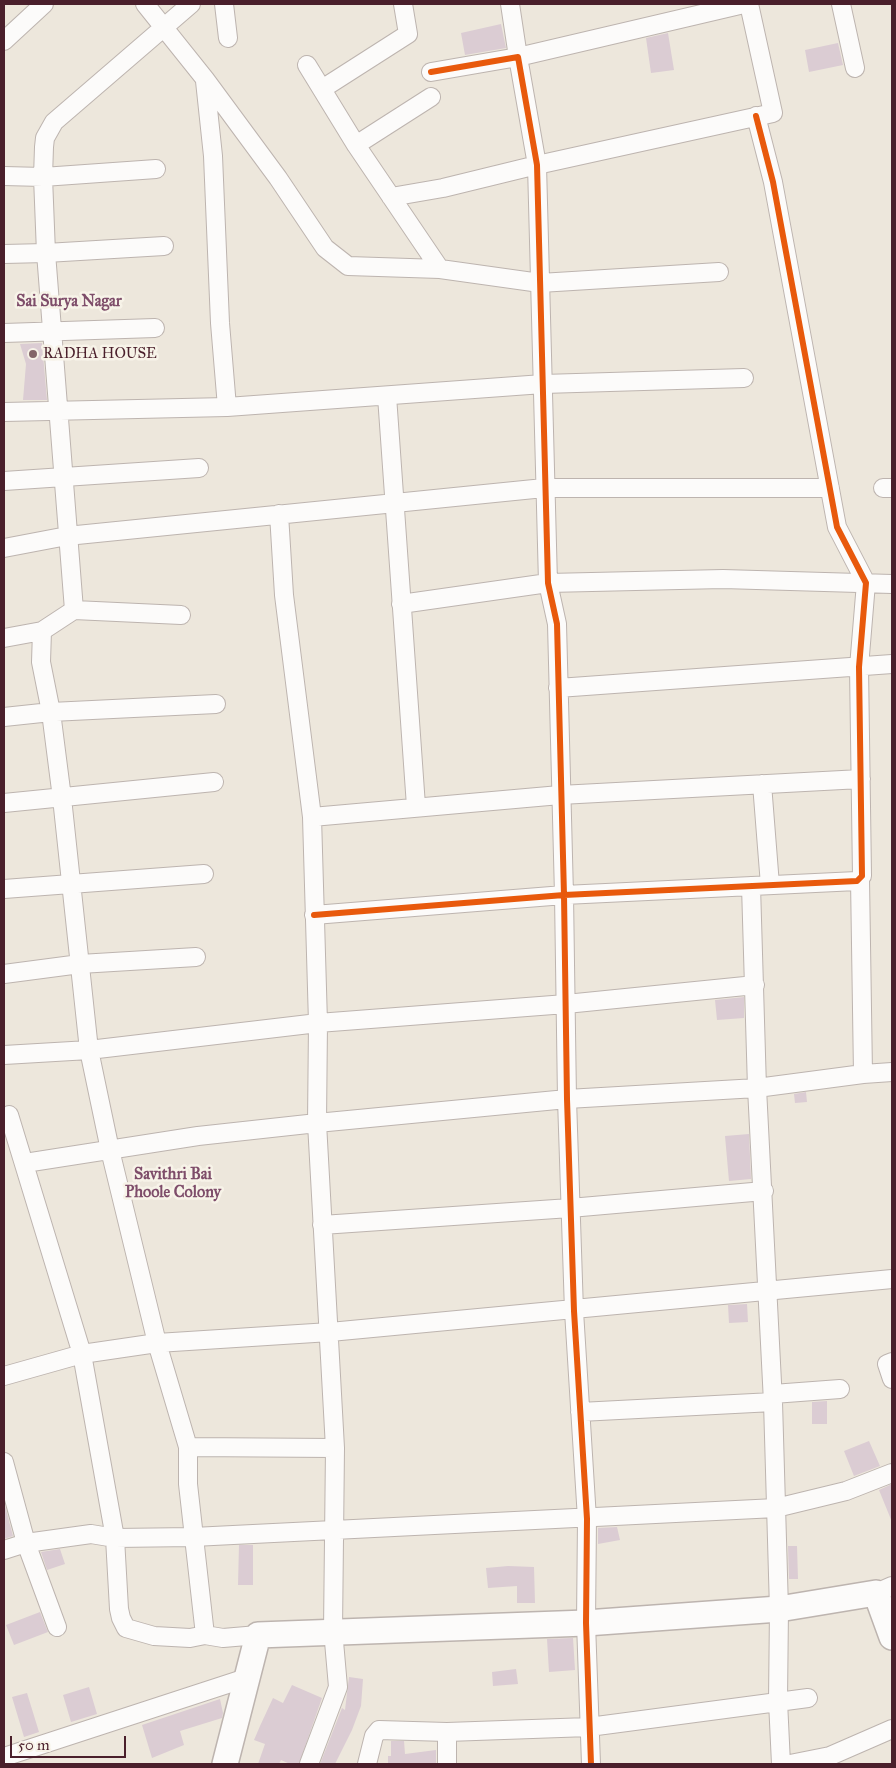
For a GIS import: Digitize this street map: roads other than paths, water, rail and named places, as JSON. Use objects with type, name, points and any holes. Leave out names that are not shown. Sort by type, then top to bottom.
[{"type":"street","points":[[4,41],[44,4]]},
{"type":"street","points":[[145,4],[205,79],[278,178],[325,248],[335,258],[348,266],[440,269],[540,283],[719,272]]},
{"type":"street","points":[[74,610],[46,253],[42,177],[45,138],[54,122],[191,4]]},
{"type":"street","points":[[224,4],[228,38]]},
{"type":"street","points":[[322,89],[408,34],[403,4]]},
{"type":"street","points":[[510,4],[537,165],[548,583],[557,624],[570,1208],[574,1311],[587,1519],[586,1623],[591,1764]]},
{"type":"street","points":[[431,72],[518,56],[744,4]]},
{"type":"street","points":[[391,197],[443,188],[537,165],[773,113],[749,4]]},
{"type":"street","points":[[841,4],[855,68]]},
{"type":"street","points":[[307,66],[356,145],[440,269]]},
{"type":"street","points":[[205,79],[213,156],[220,323],[227,407]]},
{"type":"street","points":[[356,145],[431,97]]},
{"type":"street","points":[[756,116],[773,182],[837,527],[866,583],[859,667],[863,871],[860,879],[863,1074]]},
{"type":"street","points":[[4,176],[42,177],[156,169]]},
{"type":"street","points":[[4,254],[164,246]]},
{"type":"street","points":[[4,333],[155,328]]},
{"type":"street","points":[[4,412],[227,407],[543,384],[744,378]]},
{"type":"street","points":[[387,396],[416,806]]},
{"type":"street","points":[[4,481],[200,468]]},
{"type":"street","points":[[4,548],[67,536],[544,488],[830,488]]},
{"type":"street","points":[[279,514],[284,595],[312,817],[318,1023],[317,1123],[330,1332],[334,1448],[333,1630],[338,1688],[309,1764]]},
{"type":"street","points":[[402,604],[548,583],[723,579],[892,584]]},
{"type":"street","points":[[4,638],[42,630],[74,610],[181,614]]},
{"type":"street","points":[[42,630],[42,662],[51,712],[62,798],[89,1050],[110,1150],[157,1343],[188,1446],[188,1484],[205,1635]]},
{"type":"street","points":[[558,688],[892,664]]},
{"type":"street","points":[[4,717],[51,712],[216,704]]},
{"type":"street","points":[[312,817],[416,806],[560,795],[862,778]]},
{"type":"street","points":[[4,803],[214,782]]},
{"type":"street","points":[[762,784],[770,885]]},
{"type":"street","points":[[4,889],[204,874]]},
{"type":"street","points":[[314,916],[564,895],[860,879]]},
{"type":"street","points":[[752,886],[757,1088],[764,1191],[773,1398],[779,1609],[778,1701],[781,1764]]},
{"type":"street","points":[[4,974],[80,964],[196,957]]},
{"type":"street","points":[[4,1055],[89,1050],[318,1023],[566,1004],[755,985]]},
{"type":"street","points":[[25,1163],[236,1131],[567,1099],[757,1088],[892,1072]]},
{"type":"street","points":[[9,1115],[82,1354],[115,1538],[119,1609],[126,1628],[154,1636],[190,1638],[205,1635],[224,1638],[333,1630],[586,1623],[779,1609],[884,1590],[892,1637]]},
{"type":"street","points":[[322,1225],[570,1208],[764,1191]]},
{"type":"street","points":[[4,1376],[82,1354],[157,1343],[330,1332],[574,1311],[767,1290],[892,1280]]},
{"type":"street","points":[[892,1362],[887,1364],[892,1379]]},
{"type":"street","points":[[580,1412],[773,1398],[840,1390]]},
{"type":"street","points":[[188,1446],[334,1448]]},
{"type":"street","points":[[4,1462],[26,1543],[57,1627]]},
{"type":"street","points":[[4,1550],[26,1543],[91,1534],[115,1538],[193,1537],[587,1519],[776,1508],[846,1491],[892,1473]]},
{"type":"street","points":[[225,1764],[258,1635]]},
{"type":"street","points":[[4,1757],[246,1678]]},
{"type":"street","points":[[367,1764],[374,1736],[379,1730],[446,1732],[589,1727],[808,1698]]},
{"type":"street","points":[[790,1764],[832,1760],[892,1729]]},
{"type":"street","points":[[446,1732],[447,1764]]},
{"type":"place","name":"RADHA HOUSE","points":[[33,354]]},
{"type":"district","name":"Sai Surya Nagar","points":[[69,302]]},
{"type":"district","name":"Savithri Bai Phoole Colony","points":[[173,1184]]}]
